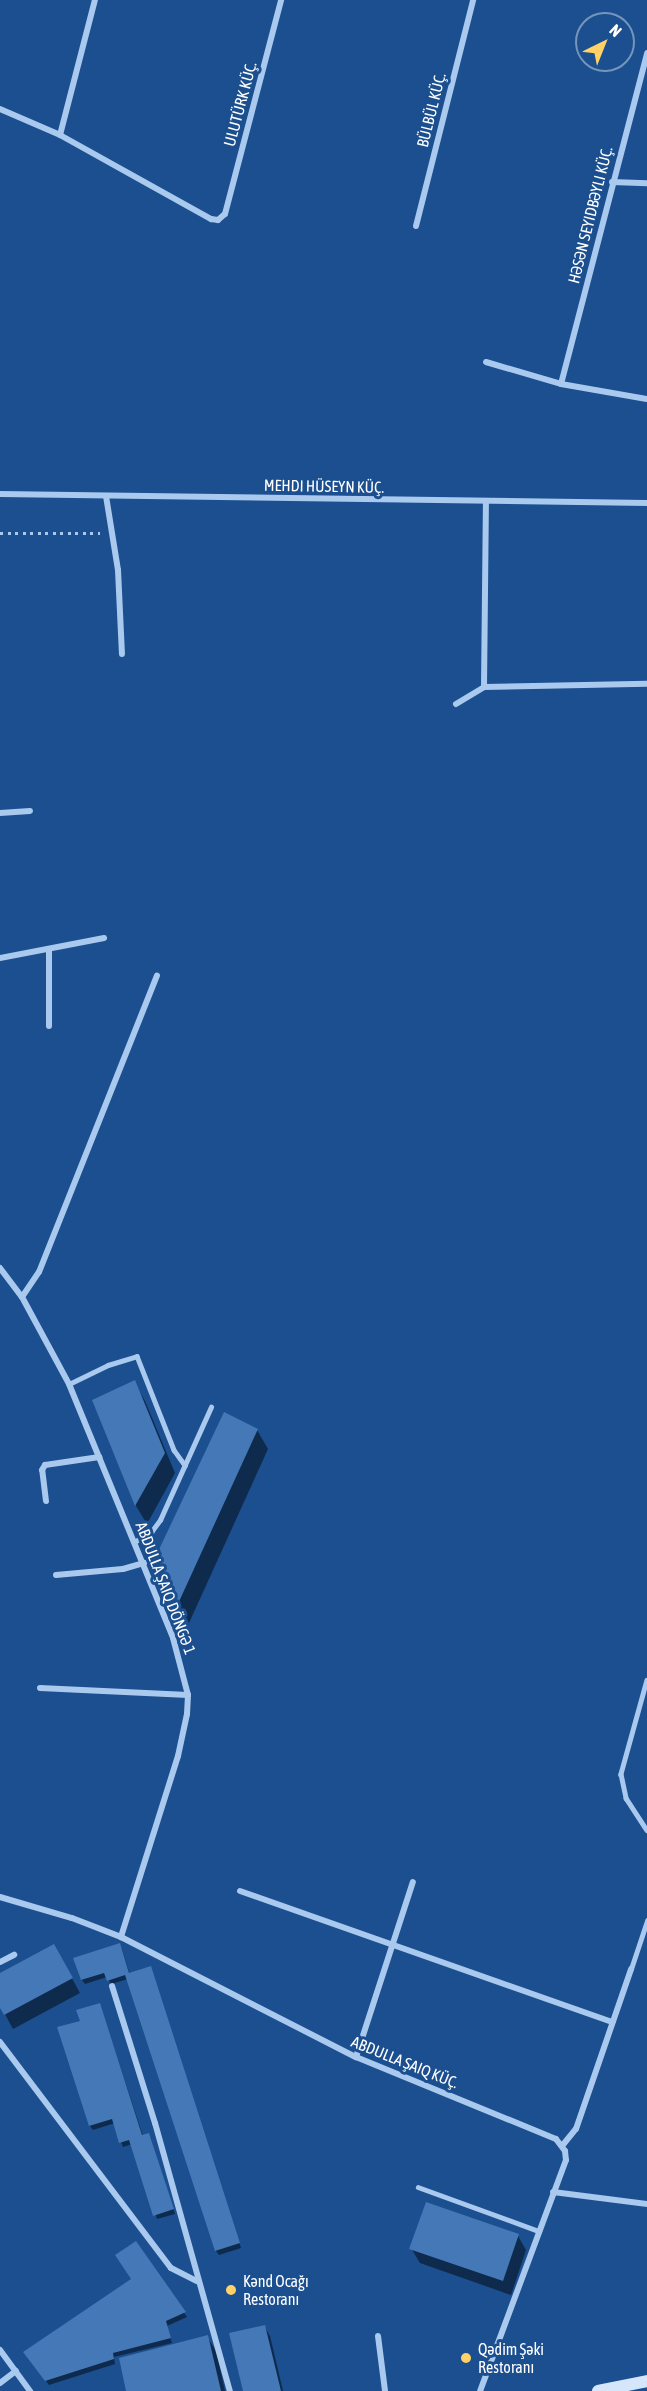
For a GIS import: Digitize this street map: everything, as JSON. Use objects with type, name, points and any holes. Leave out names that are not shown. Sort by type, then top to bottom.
[{"type":"main road","points":[[598,2391],[647,2381]]},
{"type":"street","points":[[0,109],[60,135],[95,0]]},
{"type":"street","name":"ULUTÜRK KÜÇ.","points":[[60,135],[211,219],[218,220],[225,214],[281,0]]},
{"type":"street","name":"BÜLBÜL KÜÇ.","points":[[416,226],[473,0]]},
{"type":"street","name":"HƏSƏN SEYIDBƏYLI KÜÇ.","points":[[561,384],[647,53]]},
{"type":"street","points":[[612,182],[647,183]]},
{"type":"street","points":[[486,362],[561,384],[647,399]]},
{"type":"street","name":"MEHDI HÜSEYN KÜÇ.","points":[[0,494],[647,503]]},
{"type":"street","points":[[106,496],[118,570],[122,654]]},
{"type":"street","points":[[484,687],[486,502]]},
{"type":"street","points":[[456,704],[484,687],[647,684]]},
{"type":"street","points":[[0,813],[30,811]]},
{"type":"street","points":[[0,958],[104,938]]},
{"type":"street","points":[[49,950],[49,1026]]},
{"type":"street","points":[[22,1298],[39,1272],[158,976]]},
{"type":"street","name":"ABDULLA ŞAIQ DÖNGƏ 1","points":[[0,1268],[22,1298],[69,1384],[173,1638],[188,1695],[187,1714],[178,1756],[121,1937]]},
{"type":"street","points":[[46,1501],[42,1470],[45,1465],[99,1457]]},
{"type":"street","points":[[56,1575],[123,1569],[144,1563]]},
{"type":"street","points":[[40,1688],[188,1695]]},
{"type":"street","points":[[356,2057],[413,1882]]},
{"type":"street","points":[[240,1891],[611,2022]]},
{"type":"street","name":"ABDULLA ŞAIQ KÜÇ.","points":[[0,1897],[72,1918],[121,1937],[356,2057],[540,2130],[556,2139],[562,2146]]},
{"type":"street","points":[[0,1962],[14,1955]]},
{"type":"street","points":[[480,2391],[566,2160],[562,2146],[576,2128],[630,1969]]},
{"type":"street","points":[[112,1986],[155,2123],[197,2281],[230,2391]]},
{"type":"street","points":[[0,2042],[171,2268],[197,2281]]},
{"type":"street","points":[[553,2192],[647,2204]]},
{"type":"street","points":[[378,2336],[385,2391]]},
{"type":"street","points":[[0,2350],[30,2391]]},
{"type":"street","points":[[0,2383],[16,2371]]},
{"type":"lane","points":[[69,1384],[108,1365],[137,1356],[174,1450],[185,1465]]},
{"type":"lane","points":[[134,1542],[151,1532],[160,1520],[211,1407]]},
{"type":"lane","points":[[647,1680],[621,1774],[626,1798],[647,1830]]},
{"type":"lane","points":[[630,1969],[647,1921]]},
{"type":"lane","points":[[418,2187],[538,2231]]},
{"type":"path","points":[[0,533],[112,533]]},
{"type":"building","points":[[135,1380],[165,1453],[135,1506],[92,1400]]},
{"type":"building","points":[[224,1412],[258,1429],[177,1606],[154,1560]]},
{"type":"building","points":[[120,1943],[129,1973],[151,1966],[240,2243],[215,2251],[125,1975],[107,1981],[104,1973],[81,1980],[73,1958]]},
{"type":"building","points":[[54,1944],[73,1978],[4,2015],[0,2008],[0,1973]]},
{"type":"building","points":[[100,2003],[142,2135],[149,2133],[174,2209],[153,2216],[129,2140],[119,2143],[112,2119],[89,2126],[57,2027],[80,2021],[76,2010]]},
{"type":"building","points":[[426,2202],[519,2234],[503,2281],[409,2249]]},
{"type":"building","points":[[136,2241],[186,2312],[166,2321],[171,2338],[113,2353],[114,2359],[45,2381],[23,2352],[131,2279],[115,2255]]},
{"type":"building","points":[[265,2325],[281,2391],[243,2391],[229,2333]]},
{"type":"building","points":[[208,2335],[221,2391],[126,2391],[119,2358]]},
{"type":"place","name":"Kənd Ocağı Restoranı","points":[[231,2290]]},
{"type":"place","name":"Qədim Şəki Restoranı","points":[[466,2358]]}]
